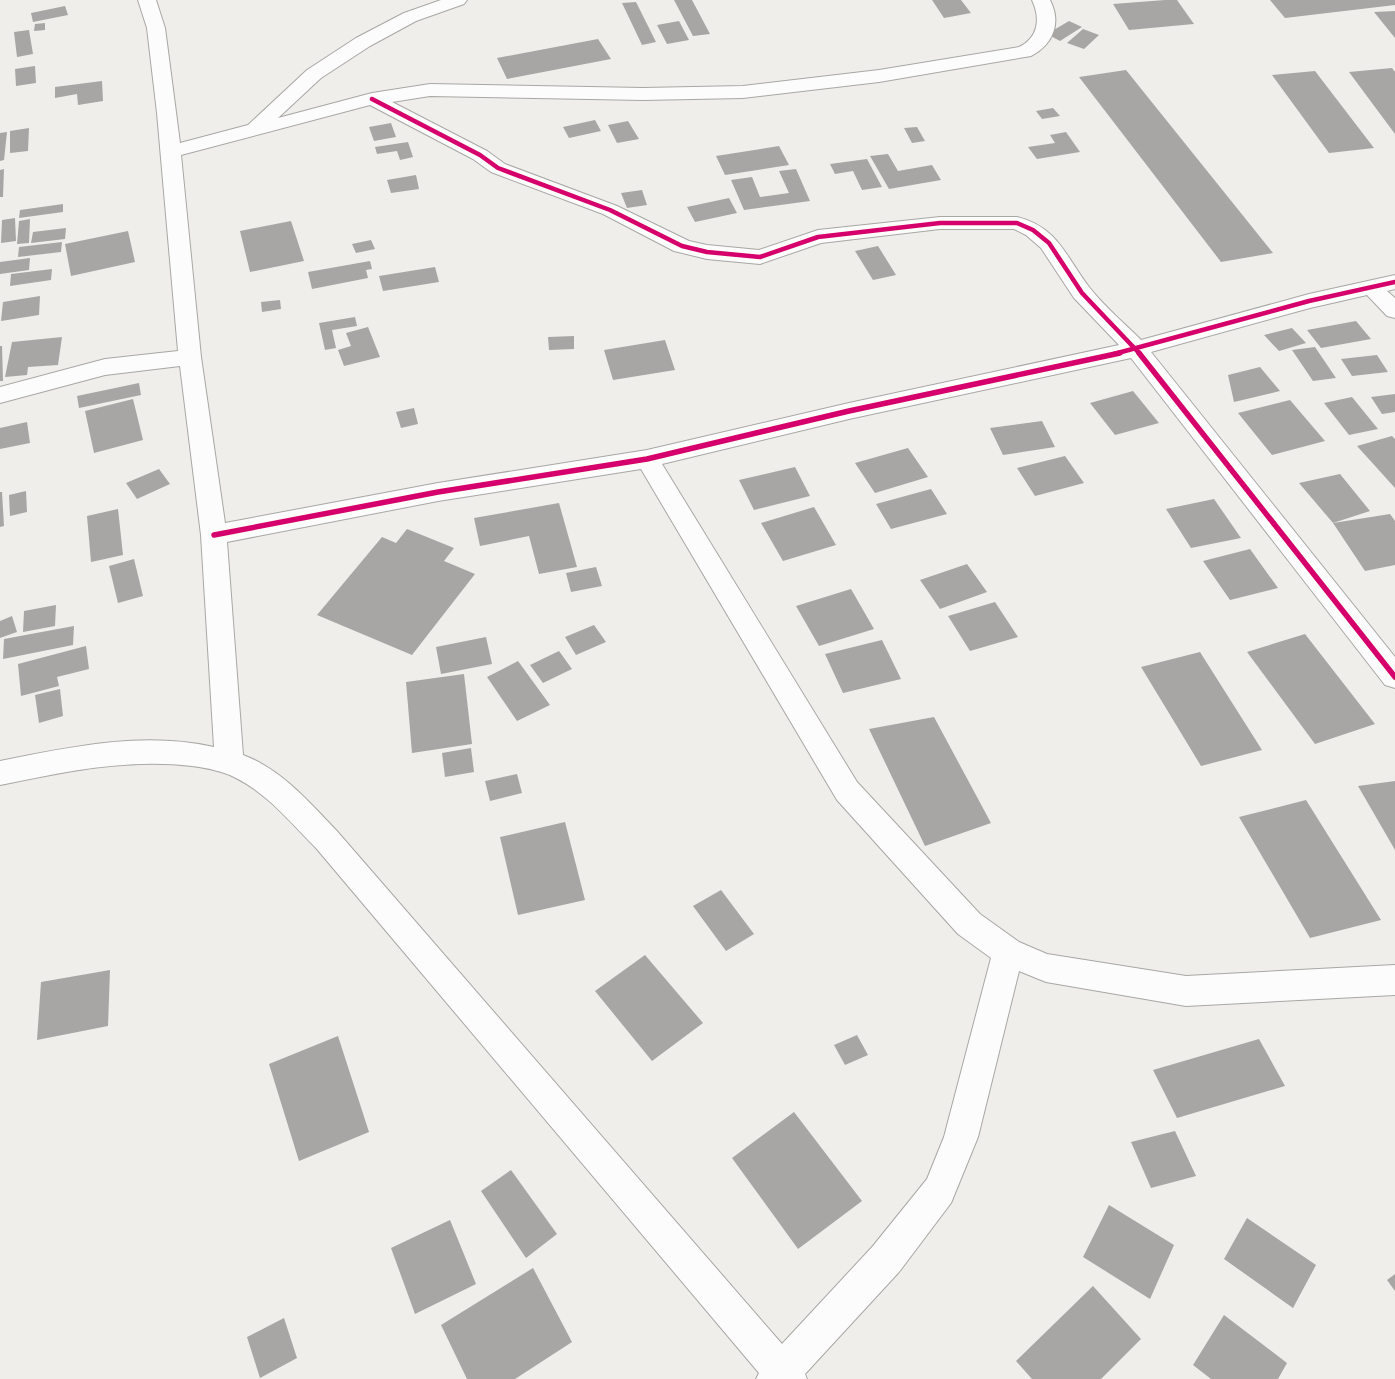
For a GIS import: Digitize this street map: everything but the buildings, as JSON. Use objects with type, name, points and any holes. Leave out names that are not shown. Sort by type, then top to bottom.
[{"type":"street","points":[[147,0],[156,28],[190,358],[214,535],[229,761]]},
{"type":"street","points":[[255,130],[314,74],[363,42],[410,17],[458,0]]},
{"type":"street","points":[[170,152],[372,99],[430,90],[643,94],[743,92],[879,76],[1024,52],[1039,43],[1047,21],[1047,9],[1041,0]]},
{"type":"street","points":[[372,99],[480,155],[498,168],[610,210],[682,246],[707,252],[760,257],[818,237],[940,222],[1017,223],[1034,230],[1049,243],[1082,293],[1136,349],[1395,678]]},
{"type":"street","points":[[214,535],[438,492],[647,459],[849,411],[1136,349],[1309,301],[1395,282]]},
{"type":"street","points":[[1371,288],[1395,311]]},
{"type":"street","points":[[0,395],[105,367],[190,358]]},
{"type":"street","points":[[647,459],[847,791],[969,924],[1008,952],[1046,968],[1186,991],[1395,980]]},
{"type":"street","points":[[0,773],[84,757],[140,751],[180,752],[229,761],[250,771],[282,794],[326,839],[782,1377],[886,1260],[939,1191],[961,1137],[1008,952]]},
{"type":"cycle path","points":[[372,99],[480,155],[498,168],[610,210],[682,246],[707,252],[760,257],[818,237],[940,223],[1017,223],[1033,230],[1049,243],[1082,293],[1136,349],[1395,677]]},
{"type":"cycle path","points":[[214,535],[438,492],[647,459],[849,411],[1136,349],[1309,301],[1395,282]]}]
